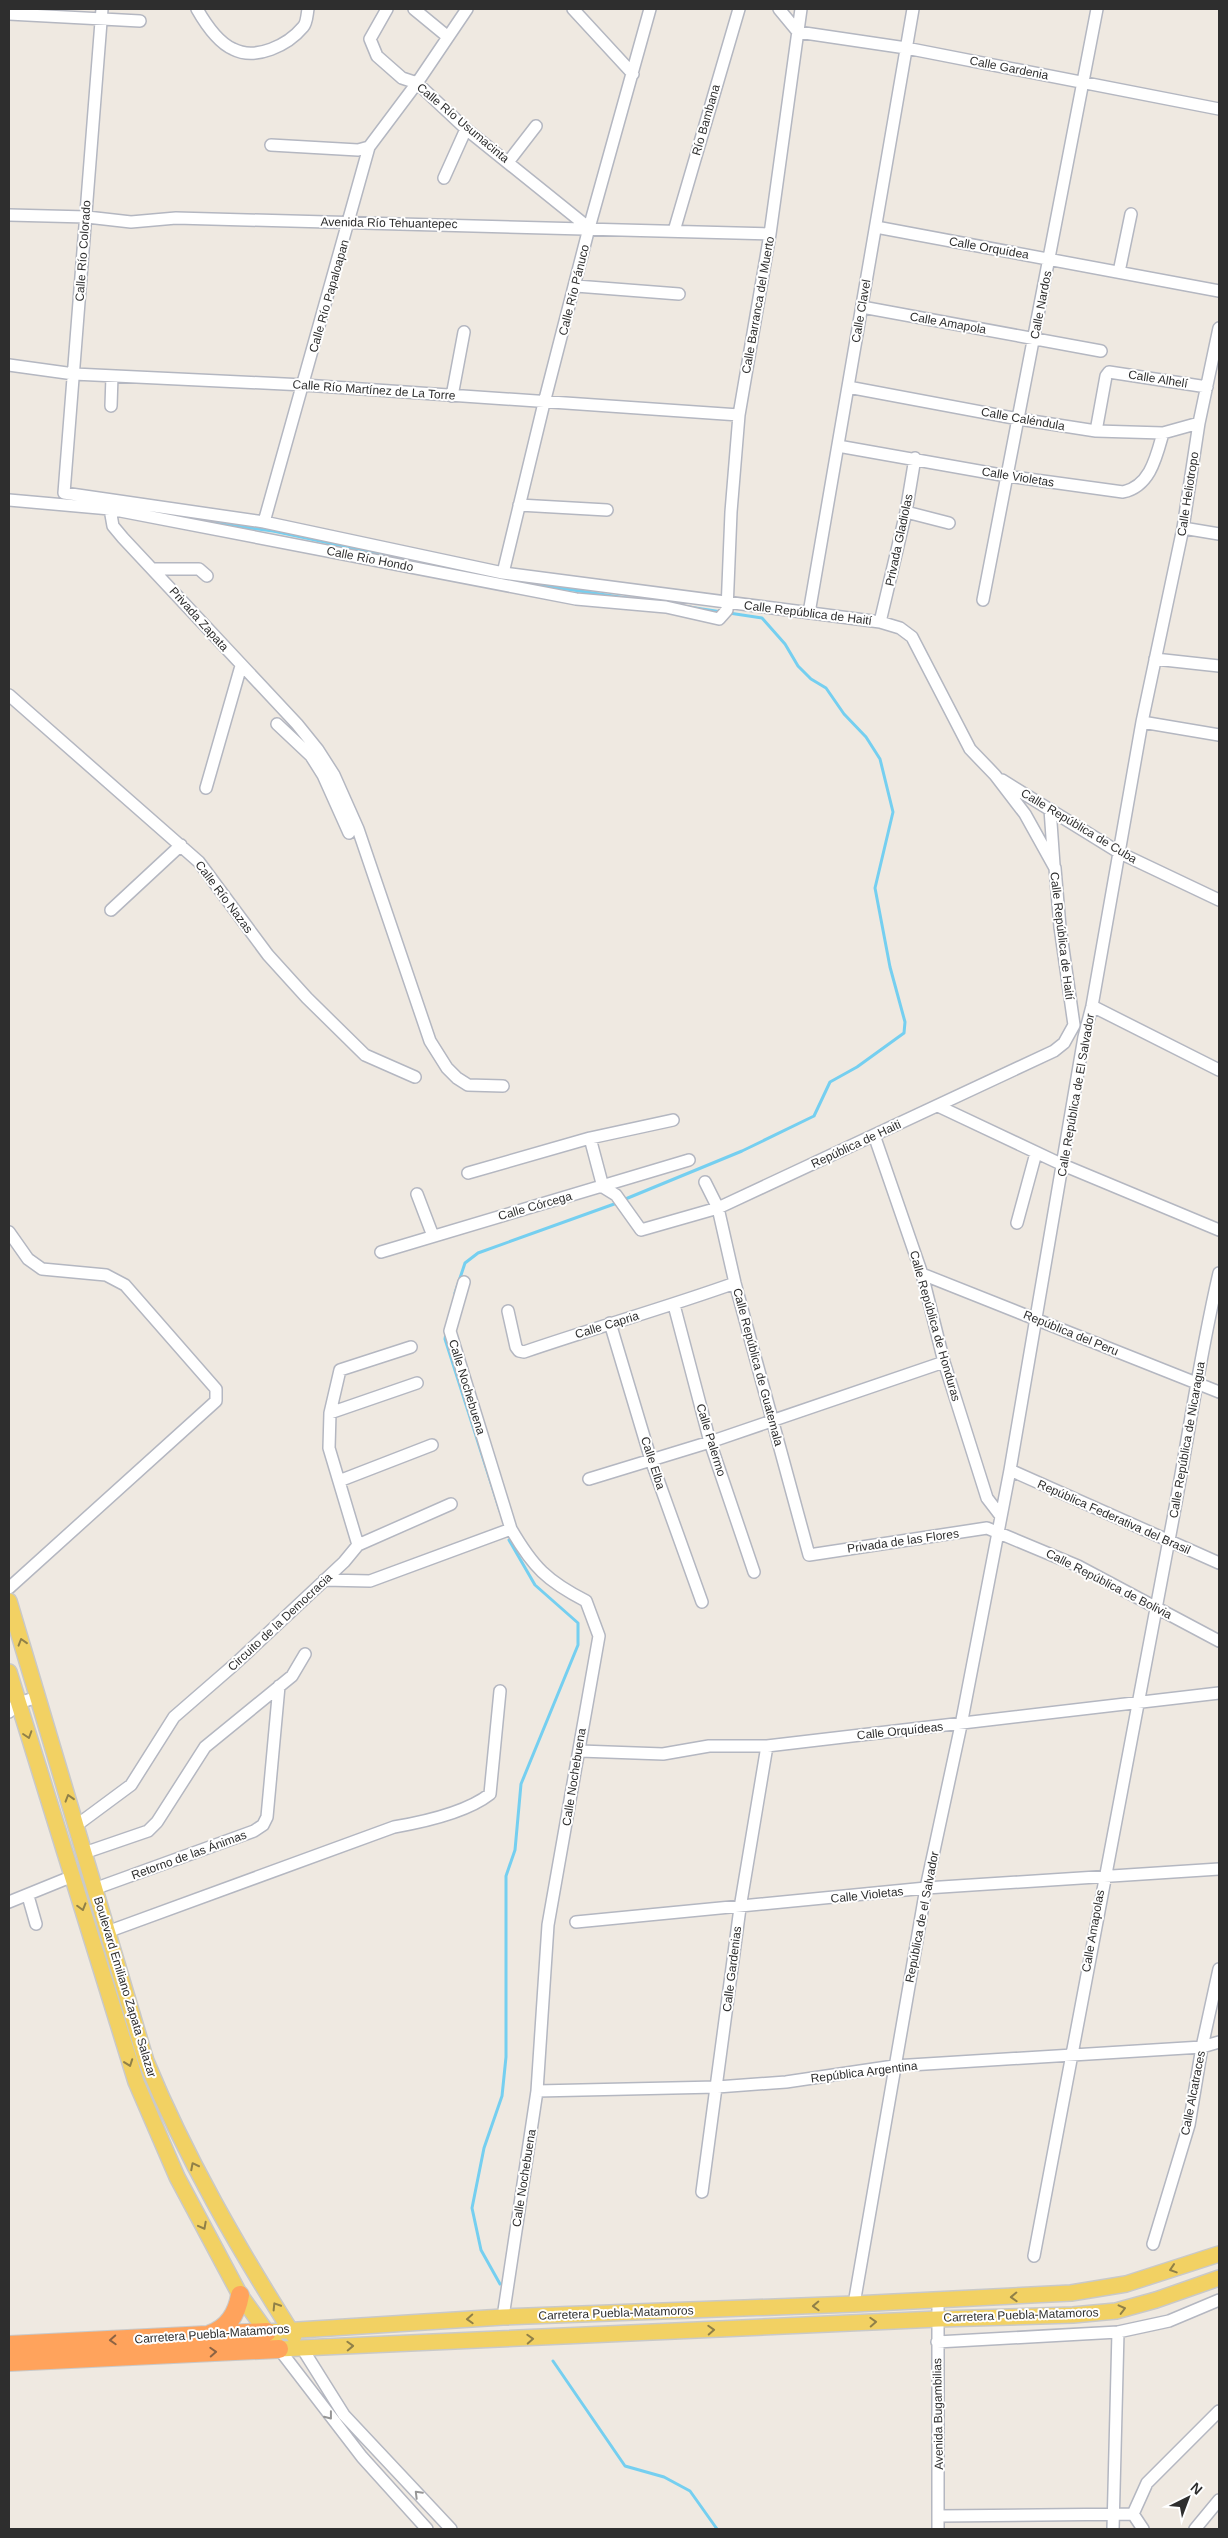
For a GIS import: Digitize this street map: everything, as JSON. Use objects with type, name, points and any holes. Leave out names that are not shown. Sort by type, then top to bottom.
[{"type":"highway","points":[[207,2335],[220,2329],[231,2319],[237,2308],[238,2291]]},
{"type":"highway","name":"Carretera Puebla-Matamoros","points":[[9,2345],[267,2332]]},
{"type":"highway","name":"Carretera Puebla-Matamoros","points":[[9,2362],[279,2349]]},
{"type":"main road","name":"Boulevard Emiliano Zapata Salazar","points":[[9,1600],[146,2061],[201,2181],[302,2348]]},
{"type":"main road","name":"Boulevard Emiliano Zapata Salazar","points":[[9,1672],[14,1708],[73,1876],[123,2047],[136,2082],[177,2176],[238,2291],[279,2349]]},
{"type":"main road","name":"Carretera Puebla-Matamoros","points":[[267,2332],[503,2317],[854,2304],[1071,2293],[1126,2284],[1219,2254]]},
{"type":"main road","points":[[238,2291],[256,2273]]},
{"type":"main road","name":"Carretera Puebla-Matamoros","points":[[279,2349],[938,2318],[1073,2315],[1116,2311],[1156,2300],[1219,2278]]},
{"type":"street","points":[[197,9],[203,21],[233,50],[250,53],[264,51],[286,43],[304,26],[308,9]]},
{"type":"street","name":"Calle Río Usumacinta","points":[[387,9],[370,39],[377,56],[402,78],[417,83],[466,129],[509,161],[589,228]]},
{"type":"street","points":[[414,9],[448,37]]},
{"type":"street","name":"Calle Río Papaloapan","points":[[264,522],[350,222],[369,147],[417,83],[467,9]]},
{"type":"street","points":[[573,9],[633,74]]},
{"type":"street","name":"Calle Río Pánuco","points":[[503,573],[589,228],[650,9]]},
{"type":"street","name":"Río Bambana","points":[[674,231],[739,9]]},
{"type":"street","points":[[778,9],[798,32]]},
{"type":"street","name":"Calle Barranca del Muerto","points":[[726,610],[738,415],[770,234],[801,9]]},
{"type":"street","name":"Calle Clavel","points":[[808,613],[913,9]]},
{"type":"street","name":"Calle Nardos","points":[[983,600],[1097,9]]},
{"type":"street","points":[[9,14],[102,14],[140,21]]},
{"type":"street","name":"Calle Río Colorado","points":[[64,493],[87,218],[89,149],[102,14]]},
{"type":"street","name":"Calle Gardenia","points":[[798,32],[906,48],[1219,109]]},
{"type":"street","points":[[509,161],[536,126]]},
{"type":"street","points":[[444,178],[466,129]]},
{"type":"street","points":[[272,145],[358,150],[369,147]]},
{"type":"street","points":[[1119,272],[1131,214]]},
{"type":"street","name":"Avenida Río Tehuantepec","points":[[9,216],[87,218],[131,222],[176,218],[770,234]]},
{"type":"street","name":"Calle Orquídea","points":[[876,227],[1219,291]]},
{"type":"street","points":[[576,286],[679,294]]},
{"type":"street","name":"Calle Amapola","points":[[862,307],[1101,351]]},
{"type":"street","name":"Calle Heliotropo","points":[[1155,659],[1183,528],[1199,423],[1219,328]]},
{"type":"street","points":[[452,396],[464,332]]},
{"type":"street","name":"Calle Río Martínez de La Torre","points":[[9,365],[74,374],[304,385],[738,415]]},
{"type":"street","name":"Calle Alhelí","points":[[1096,431],[1106,376],[1109,372],[1207,387]]},
{"type":"street","points":[[111,406],[112,376]]},
{"type":"street","name":"Calle Caléndula","points":[[848,387],[1019,419],[1096,431],[1163,434],[1199,423]]},
{"type":"street","name":"Calle Violetas","points":[[838,446],[915,458],[1007,476],[1123,492],[1133,490],[1146,477],[1156,460],[1163,434]]},
{"type":"street","name":"Privada Gladiolas","points":[[880,622],[906,512],[915,458]]},
{"type":"street","name":"Calle Río Hondo","points":[[9,500],[110,509],[576,599],[666,608],[719,619],[726,610],[503,573],[264,522],[64,493]]},
{"type":"street","points":[[519,505],[607,510]]},
{"type":"street","name":"Privada Zapata","points":[[110,509],[113,526],[138,556],[154,569],[241,666],[297,724],[334,775],[358,829],[414,996],[430,1041],[439,1057],[457,1078],[468,1085],[502,1086]]},
{"type":"street","points":[[906,512],[949,523]]},
{"type":"street","points":[[1183,528],[1219,534]]},
{"type":"street","points":[[154,569],[199,569],[207,576]]},
{"type":"street","name":"Calle República de Haití","points":[[726,610],[808,613],[880,622],[900,628],[912,637],[970,749],[995,775],[1024,814],[1054,868],[1060,927],[1074,1025]]},
{"type":"street","points":[[1155,659],[1219,666]]},
{"type":"street","name":"Calle República de El Salvador","points":[[997,1531],[1010,1470],[1082,1050],[1092,1006],[1142,722],[1155,659]]},
{"type":"street","points":[[206,788],[241,666]]},
{"type":"street","name":"Calle Río Nazas","points":[[9,695],[181,845],[204,868],[268,955],[307,998],[365,1055],[414,1077]]},
{"type":"street","points":[[1142,722],[1219,735]]},
{"type":"street","points":[[277,724],[310,756],[323,775],[349,833]]},
{"type":"street","points":[[292,738],[297,724]]},
{"type":"street","name":"Calle República de Cuba","points":[[995,775],[1120,853],[1219,900]]},
{"type":"street","points":[[1050,809],[1054,868]]},
{"type":"street","points":[[110,910],[181,845]]},
{"type":"street","points":[[1092,1006],[1219,1070]]},
{"type":"street","points":[[1064,1043],[1074,1025],[1079,1033],[1082,1034],[1086,1030]]},
{"type":"street","points":[[1064,1043],[1076,1042],[1082,1050]]},
{"type":"street","name":"República de Haiti","points":[[603,1187],[616,1195],[641,1230],[718,1208],[1054,1051],[1064,1043]]},
{"type":"street","points":[[938,1106],[1063,1165],[1219,1230]]},
{"type":"street","points":[[468,1173],[590,1138],[673,1120]]},
{"type":"street","name":"Calle República de Honduras","points":[[874,1135],[922,1274],[944,1362],[987,1498],[1000,1515]]},
{"type":"street","points":[[590,1138],[603,1187]]},
{"type":"street","points":[[1017,1223],[1036,1153]]},
{"type":"street","name":"Calle Córcega","points":[[381,1252],[689,1160]]},
{"type":"street","name":"Calle República de Guatemala","points":[[705,1182],[718,1208],[735,1283],[809,1555]]},
{"type":"street","points":[[417,1194],[433,1236]]},
{"type":"street","points":[[9,1232],[28,1259],[42,1269],[106,1275],[125,1285],[216,1389],[216,1401],[9,1588]]},
{"type":"street","name":"Calle República de Nicaragua","points":[[1156,1607],[1207,1327],[1219,1273]]},
{"type":"street","name":"República del Peru","points":[[922,1274],[1219,1392]]},
{"type":"street","name":"Calle Nochebuena","points":[[464,1282],[450,1331],[511,1529],[528,1558],[558,1587],[586,1601],[599,1636],[587,1692],[580,1751],[548,1925],[537,2091],[503,2317]]},
{"type":"street","name":"Calle Capria","points":[[508,1311],[516,1347],[519,1352],[524,1352],[610,1323],[674,1305],[735,1283]]},
{"type":"street","name":"Calle Palermo","points":[[674,1305],[710,1442],[754,1572]]},
{"type":"street","name":"Calle Elba","points":[[610,1323],[651,1460],[702,1602]]},
{"type":"street","points":[[410,1347],[340,1370],[330,1413],[329,1448],[358,1545],[452,1504]]},
{"type":"street","points":[[588,1479],[710,1442],[944,1362]]},
{"type":"street","points":[[330,1413],[417,1384]]},
{"type":"street","points":[[339,1481],[432,1445]]},
{"type":"street","name":"República Federativa del Brasil","points":[[1010,1470],[1219,1563]]},
{"type":"street","name":"Privada de las Flores","points":[[809,1555],[987,1528],[997,1531]]},
{"type":"street","points":[[324,1580],[370,1581],[511,1529]]},
{"type":"street","name":"Calle República de Bolivia","points":[[997,1531],[1078,1566],[1219,1641]]},
{"type":"street","name":"República de el Salvador","points":[[854,2304],[926,1888],[961,1725],[997,1531]]},
{"type":"street","name":"Circuito de la Democracia","points":[[77,1825],[130,1785],[174,1717],[235,1664],[324,1580],[358,1545]]},
{"type":"street","name":"Calle Amapolas","points":[[1034,2256],[1103,1875],[1156,1607]]},
{"type":"street","points":[[84,1853],[148,1831],[157,1822],[205,1747],[292,1676],[305,1654]]},
{"type":"street","name":"Retorno de las Ánimas","points":[[94,1889],[263,1825],[267,1817],[279,1686]]},
{"type":"street","points":[[108,1932],[394,1827],[420,1822],[481,1802],[490,1794],[500,1691]]},
{"type":"street","name":"Calle Orquídeas","points":[[580,1751],[663,1754],[708,1746],[766,1746],[961,1725],[1219,1693]]},
{"type":"street","points":[[14,1708],[38,1697]]},
{"type":"street","name":"Calle Gardenias","points":[[702,2192],[740,1908],[766,1746]]},
{"type":"street","name":"Calle Violetas","points":[[576,1922],[690,1910],[740,1908],[926,1888],[1103,1875],[1219,1869]]},
{"type":"street","points":[[9,1902],[28,1896],[73,1876]]},
{"type":"street","points":[[28,1896],[36,1924]]},
{"type":"street","name":"Calle Alcatraces","points":[[1153,2244],[1189,2125],[1202,2047],[1219,1969]]},
{"type":"street","name":"República Argentina","points":[[537,2091],[717,2087],[786,2082],[894,2066],[1202,2047],[1219,2042]]},
{"type":"street","name":"Avenida Bugambilias","points":[[938,2300],[938,2529]]},
{"type":"street","points":[[937,2342],[1118,2332],[1169,2321],[1219,2300]]},
{"type":"street","points":[[1113,2529],[1115,2516],[1118,2332]]},
{"type":"street","points":[[302,2348],[344,2415],[375,2452],[451,2529]]},
{"type":"street","points":[[279,2349],[362,2458],[427,2529],[442,2518]]},
{"type":"street","points":[[316,2400],[328,2390]]},
{"type":"street","points":[[1133,2514],[1147,2483],[1219,2411]]},
{"type":"street","points":[[1195,2529],[1218,2506]]},
{"type":"street","points":[[938,2516],[1115,2516],[1133,2514]]},
{"type":"street","points":[[1133,2514],[1143,2529]]},
{"type":"waterway","points":[[207,522],[273,531],[485,576]]},
{"type":"waterway","points":[[506,580],[633,599]]},
{"type":"waterway","points":[[689,607],[722,612]]},
{"type":"waterway","points":[[623,1200],[742,1151],[814,1116],[830,1082],[857,1067],[904,1033],[905,1022],[890,967],[875,888],[893,812],[880,759],[866,737],[844,714],[826,688],[811,679],[798,666],[785,644],[762,618],[729,613]]},
{"type":"waterway","points":[[455,1293],[465,1263],[478,1253],[617,1203]]},
{"type":"waterway","points":[[446,1333],[445,1339],[500,1511]]},
{"type":"waterway","points":[[500,2284],[481,2250],[472,2208],[484,2148],[502,2096],[506,2057],[506,1876],[515,1850],[521,1784],[578,1645],[578,1623],[535,1585],[509,1540]]},
{"type":"waterway","points":[[553,2361],[625,2466],[664,2477],[690,2491],[717,2529]]}]
